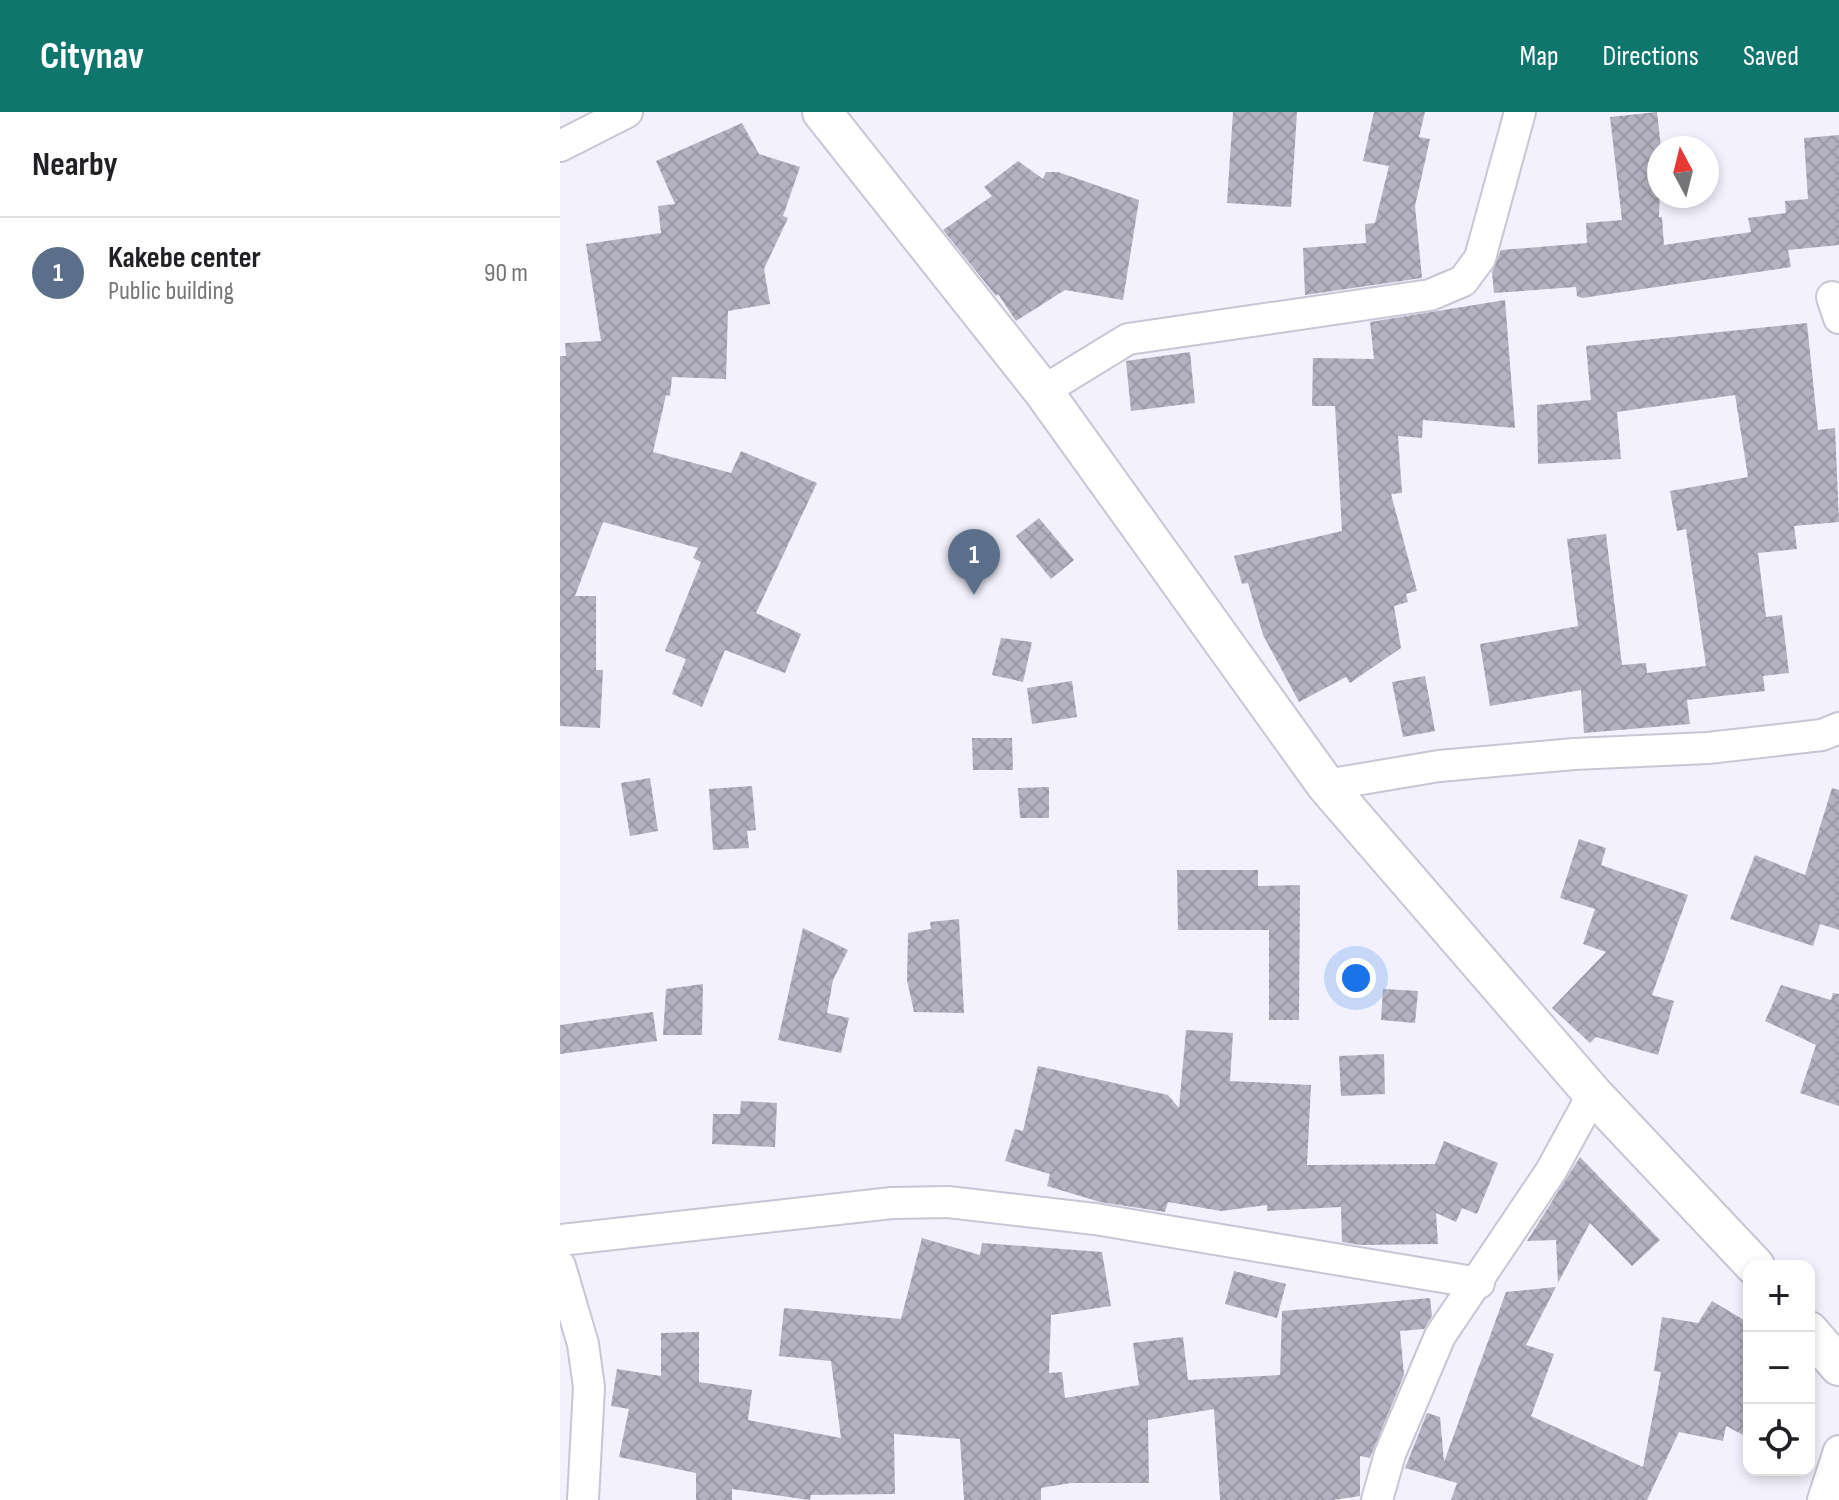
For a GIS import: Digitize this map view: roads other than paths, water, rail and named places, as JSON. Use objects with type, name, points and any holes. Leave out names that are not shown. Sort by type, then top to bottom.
[{"type":"street","points":[[560,146],[627,112]]},
{"type":"street","points":[[822,112],[1043,391],[1326,785],[1593,1094],[1749,1260]]},
{"type":"street","points":[[1043,391],[1128,339],[1430,295],[1463,281],[1480,258],[1520,112]]},
{"type":"street","points":[[1326,785],[1439,766],[1574,754],[1708,748],[1822,735],[1839,728]]},
{"type":"street","points":[[1377,1500],[1390,1454],[1440,1336],[1479,1283],[1551,1171],[1593,1094]]},
{"type":"street","points":[[560,1240],[892,1203],[948,1202],[1095,1219],[1479,1283]]},
{"type":"street","points":[[560,1266],[583,1344],[589,1387],[583,1500]]},
{"type":"street","points":[[1810,1332],[1839,1366]]},
{"type":"street","points":[[1823,1500],[1839,1451]]},
{"type":"place","name":"Kakebe center","points":[[974,595]]}]
